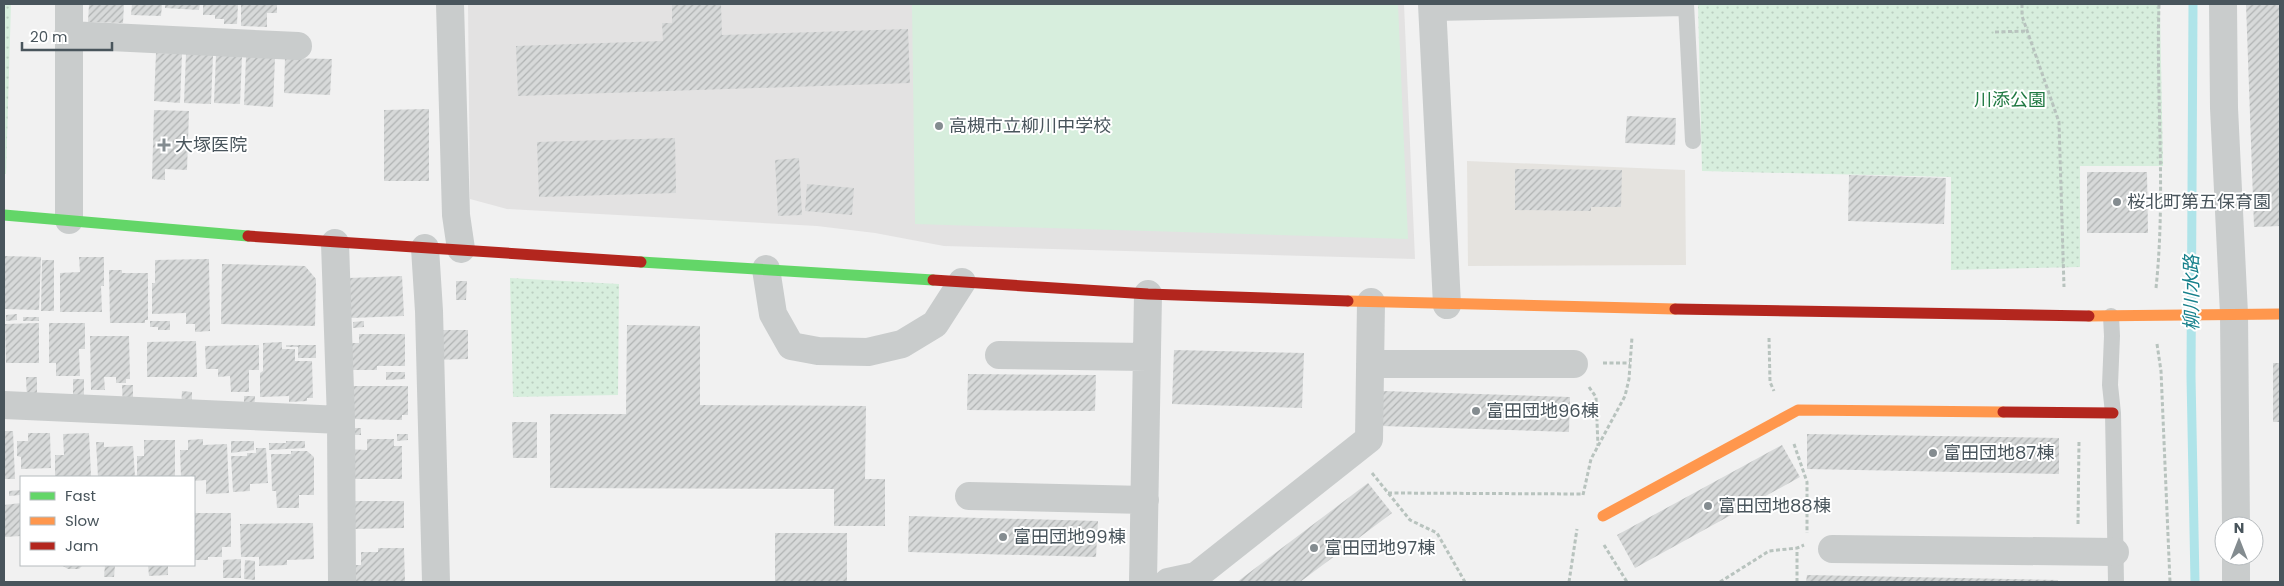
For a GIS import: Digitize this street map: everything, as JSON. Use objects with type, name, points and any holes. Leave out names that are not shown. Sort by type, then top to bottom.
[{"type":"street","points":[[69,4],[69,220]]},
{"type":"street","points":[[450,4],[456,215],[461,249]]},
{"type":"street","points":[[2223,4],[2228,314],[2236,516]]},
{"type":"street","points":[[1432,8],[1446,305]]},
{"type":"street","points":[[68,35],[298,46]]},
{"type":"street","points":[[4,215],[335,243],[461,249],[1148,294],[1446,305],[2066,316],[2280,314]]},
{"type":"street","points":[[335,243],[341,420],[342,582]]},
{"type":"street","points":[[425,248],[429,311],[436,582]]},
{"type":"street","points":[[766,269],[773,314],[792,346],[818,351],[868,352],[902,344],[935,324],[962,282]]},
{"type":"street","points":[[1143,582],[1148,294]]},
{"type":"street","points":[[1168,582],[1196,576],[1369,439],[1371,302]]},
{"type":"street","points":[[999,355],[1147,357]]},
{"type":"street","points":[[1370,364],[1574,364]]},
{"type":"street","points":[[4,405],[341,420]]},
{"type":"street","points":[[1603,516],[1798,410],[2114,413]]},
{"type":"street","points":[[969,496],[1145,500]]},
{"type":"street","points":[[1819,546],[2115,552]]},
{"type":"street","points":[[2236,566],[2236,582]]},
{"type":"lane","points":[[1432,8],[1686,6],[1693,141]]},
{"type":"lane","points":[[2111,316],[2110,384],[2114,413],[2116,582]]},
{"type":"path","points":[[2022,4],[2022,16],[2060,122],[2066,316]]},
{"type":"path","points":[[2160,4],[2157,64],[2161,240],[2158,315],[2170,582]]},
{"type":"path","points":[[1995,32],[2027,31]]},
{"type":"path","points":[[1582,502],[1591,459],[1625,396],[1633,330]]},
{"type":"path","points":[[1769,331],[1770,382],[1807,482],[1807,534]]},
{"type":"path","points":[[1574,364],[1630,363]]},
{"type":"path","points":[[1574,364],[1596,397],[1598,446]]},
{"type":"path","points":[[2078,552],[2079,412]]},
{"type":"path","points":[[1354,450],[1410,520],[1437,533],[1465,582]]},
{"type":"path","points":[[1388,493],[1583,494]]},
{"type":"path","points":[[1569,582],[1577,528]]},
{"type":"path","points":[[1720,582],[1768,551],[1819,546]]},
{"type":"path","points":[[1797,548],[1797,582]]},
{"type":"shaded area","name":"高槻市立柳川中学校","points":[[468,4],[1404,4],[1415,259],[944,246],[875,233],[817,226],[507,209],[470,199]]},
{"type":"shaded area","points":[[1467,161],[1685,170],[1686,265],[1468,266]]},
{"type":"green space","points":[[4,4],[11,4],[6,174],[4,174]]},
{"type":"green space","points":[[912,4],[1398,4],[1408,239],[915,224]]},
{"type":"green space","name":"川添公園","points":[[1698,4],[2157,4],[2160,10],[2163,166],[2080,166],[2080,267],[1951,270],[1951,177],[1702,171]]},
{"type":"green space","points":[[510,278],[619,284],[618,395],[513,397]]},
{"type":"building","points":[[89,4],[124,4],[123,23],[88,22]]},
{"type":"building","points":[[132,4],[162,4],[161,16],[131,15]]},
{"type":"building","points":[[165,4],[200,4],[199,10],[165,8]]},
{"type":"building","points":[[203,4],[238,4],[237,24],[224,24],[224,19],[215,19],[215,15],[203,15]]},
{"type":"building","points":[[241,4],[277,4],[277,13],[267,13],[267,27],[241,26]]},
{"type":"building","points":[[672,4],[721,4],[722,35],[908,29],[910,83],[518,96],[516,46],[663,41],[662,23],[672,23]]},
{"type":"building","points":[[2246,4],[2280,4],[2280,226],[2254,227]]},
{"type":"building","points":[[156,53],[182,54],[180,103],[154,101]]},
{"type":"building","points":[[186,54],[213,55],[211,104],[184,103]]},
{"type":"building","points":[[216,55],[242,56],[240,104],[214,103]]},
{"type":"building","points":[[246,57],[275,58],[273,107],[244,105]]},
{"type":"building","points":[[285,58],[332,59],[330,95],[284,93]]},
{"type":"building","points":[[429,109],[429,181],[384,181],[384,110]]},
{"type":"building","points":[[154,110],[189,111],[187,170],[165,169],[165,180],[152,179]]},
{"type":"building","points":[[1627,116],[1676,118],[1675,145],[1625,143]]},
{"type":"building","points":[[675,138],[676,193],[539,197],[537,142]]},
{"type":"building","points":[[799,158],[802,215],[778,216],[775,160]]},
{"type":"building","points":[[1515,169],[1622,170],[1621,207],[1591,207],[1591,211],[1515,210]]},
{"type":"building","name":"桜北町第五保育園","points":[[2087,172],[2147,172],[2148,233],[2087,233]]},
{"type":"building","points":[[1849,175],[1946,178],[1944,224],[1848,221]]},
{"type":"building","points":[[807,184],[854,188],[852,215],[805,211]]},
{"type":"building","points":[[4,256],[41,257],[39,310],[4,309]]},
{"type":"building","points":[[79,257],[104,257],[104,286],[101,286],[102,312],[60,312],[60,273],[80,272]]},
{"type":"building","points":[[209,259],[210,331],[195,332],[195,324],[186,324],[186,313],[152,314],[152,283],[155,283],[155,260]]},
{"type":"building","points":[[42,260],[54,260],[54,311],[41,311]]},
{"type":"building","points":[[222,264],[305,266],[316,279],[315,326],[221,324]]},
{"type":"building","points":[[109,270],[122,270],[122,273],[148,273],[148,320],[145,320],[145,323],[110,323]]},
{"type":"building","points":[[402,276],[404,316],[350,318],[349,278]]},
{"type":"building","points":[[456,281],[467,281],[466,300],[456,300]]},
{"type":"building","points":[[17,314],[17,320],[6,321],[6,315]]},
{"type":"building","points":[[23,317],[39,317],[39,321],[23,321]]},
{"type":"building","points":[[150,321],[170,321],[170,330],[158,330],[158,327],[150,327]]},
{"type":"building","points":[[364,321],[364,327],[353,328],[353,322]]},
{"type":"building","points":[[39,323],[39,363],[6,363],[5,324]]},
{"type":"building","points":[[49,323],[85,323],[85,349],[79,349],[80,376],[56,376],[56,363],[49,363]]},
{"type":"building","points":[[627,325],[700,326],[700,405],[866,406],[865,479],[885,479],[885,526],[834,526],[834,489],[550,488],[550,414],[626,414]]},
{"type":"building","points":[[434,330],[468,330],[468,359],[434,360]]},
{"type":"building","points":[[359,334],[405,334],[405,366],[377,366],[377,370],[351,370],[346,343],[359,343]]},
{"type":"building","points":[[90,336],[129,336],[130,379],[126,379],[126,383],[116,383],[116,377],[104,377],[105,390],[91,390]]},
{"type":"building","points":[[196,341],[197,377],[147,377],[147,342]]},
{"type":"building","points":[[282,342],[282,349],[295,349],[295,361],[312,361],[313,398],[307,398],[307,401],[289,402],[289,396],[260,397],[260,373],[263,371],[263,343]]},
{"type":"building","points":[[259,345],[259,370],[249,370],[249,392],[231,392],[230,376],[218,377],[218,369],[206,369],[205,346]]},
{"type":"building","points":[[286,345],[316,345],[316,358],[298,358],[298,347],[286,347]]},
{"type":"building","points":[[1174,350],[1304,353],[1302,408],[1172,404]]},
{"type":"building","points":[[2273,363],[2280,363],[2280,422],[2273,422]]},
{"type":"building","points":[[386,372],[405,372],[405,379],[386,380]]},
{"type":"building","points":[[968,374],[1096,375],[1095,411],[967,410]]},
{"type":"building","points":[[26,377],[37,377],[37,399],[27,399]]},
{"type":"building","points":[[73,379],[84,379],[84,402],[73,402]]},
{"type":"building","points":[[122,385],[133,385],[133,408],[123,408]]},
{"type":"building","points":[[350,386],[408,386],[408,415],[402,415],[402,420],[350,419]]},
{"type":"building","points":[[182,391],[192,392],[192,411],[181,410]]},
{"type":"building","name":"富田団地96棟","points":[[1383,391],[1570,397],[1569,432],[1382,426]]},
{"type":"building","points":[[244,396],[255,396],[254,415],[244,415]]},
{"type":"building","points":[[512,422],[537,422],[537,458],[513,458]]},
{"type":"building","points":[[347,428],[361,428],[361,435],[347,435]]},
{"type":"building","points":[[4,431],[13,431],[15,479],[4,479]]},
{"type":"building","points":[[28,433],[50,433],[51,468],[21,469],[21,457],[17,456],[17,441],[28,441]]},
{"type":"building","points":[[89,433],[91,476],[55,476],[55,455],[64,455],[63,434]]},
{"type":"building","points":[[397,434],[408,434],[408,440],[397,441]]},
{"type":"building","name":"富田団地87棟","points":[[1807,434],[2059,438],[2059,474],[1807,469]]},
{"type":"building","points":[[203,439],[203,445],[227,444],[229,493],[206,494],[206,480],[195,481],[195,476],[181,476],[180,450],[188,450],[188,440]]},
{"type":"building","points":[[367,439],[394,439],[394,446],[402,446],[402,479],[350,479],[346,449],[367,450]]},
{"type":"building","points":[[144,440],[175,440],[175,476],[137,476],[137,456],[144,456]]},
{"type":"building","points":[[231,441],[254,441],[254,450],[231,453]]},
{"type":"building","points":[[286,441],[305,441],[305,448],[269,450],[269,443],[286,443]]},
{"type":"building","points":[[96,442],[104,442],[104,447],[133,446],[135,476],[98,476]]},
{"type":"building","name":"富田団地88棟","points":[[1782,445],[1800,477],[1635,568],[1617,535]]},
{"type":"building","points":[[256,448],[266,448],[268,483],[250,484],[250,491],[233,492],[231,456],[247,456],[247,453],[256,453]]},
{"type":"building","points":[[291,451],[307,451],[314,457],[314,495],[299,495],[299,508],[277,508],[276,491],[272,491],[271,454],[291,454]]},
{"type":"building","name":"富田団地97棟","points":[[1368,483],[1392,513],[1300,582],[1237,582]]},
{"type":"building","points":[[20,490],[20,495],[9,496],[9,491]]},
{"type":"building","points":[[351,501],[404,501],[404,528],[352,529]]},
{"type":"building","points":[[20,503],[20,536],[4,537],[4,505]]},
{"type":"building","points":[[195,513],[231,513],[231,547],[222,547],[222,557],[208,557],[208,560],[195,560]]},
{"type":"building","name":"富田団地99棟","points":[[909,516],[1098,521],[1096,557],[908,552]]},
{"type":"building","points":[[313,523],[314,559],[287,560],[287,565],[259,566],[259,557],[241,557],[240,524]]},
{"type":"building","points":[[775,533],[847,533],[847,582],[775,582]]},
{"type":"building","points":[[378,548],[404,548],[405,582],[355,582],[354,565],[361,565],[361,552],[378,552]]},
{"type":"building","points":[[241,559],[241,578],[223,578],[223,560]]},
{"type":"building","points":[[245,560],[255,561],[255,580],[244,579]]},
{"type":"building","points":[[63,566],[82,566],[79,569],[68,569]]},
{"type":"building","points":[[105,566],[115,566],[114,577],[104,577]]},
{"type":"building","points":[[148,566],[168,566],[168,575],[149,576]]},
{"type":"building","points":[[1807,575],[2058,580],[2058,582],[1806,582]]},
{"type":"waterway","name":"柳川水路","points":[[2193,4],[2191,376],[2195,582]]},
{"type":"traffic: fast","points":[[4,215],[248,236]]},
{"type":"traffic: fast","points":[[641,262],[933,280]]},
{"type":"traffic: slow","points":[[1348,301],[1675,309]]},
{"type":"traffic: slow","points":[[2089,316],[2280,314]]},
{"type":"traffic: slow","points":[[1603,516],[1798,410],[2003,412]]},
{"type":"traffic: jam","points":[[248,236],[641,262]]},
{"type":"traffic: jam","points":[[933,280],[1148,294],[1348,301]]},
{"type":"traffic: jam","points":[[1675,309],[2089,316]]},
{"type":"traffic: jam","points":[[2003,412],[2113,413]]},
{"type":"place","name":"高槻市立柳川中学校","points":[[939,126]]},
{"type":"place","name":"大塚医院","points":[[164,145]]},
{"type":"place","name":"桜北町第五保育園","points":[[2117,202]]},
{"type":"place","name":"富田団地96棟","points":[[1476,411]]},
{"type":"place","name":"富田団地87棟","points":[[1933,453]]},
{"type":"place","name":"富田団地88棟","points":[[1708,506]]},
{"type":"place","name":"富田団地99棟","points":[[1003,537]]},
{"type":"place","name":"富田団地97棟","points":[[1314,548]]}]
